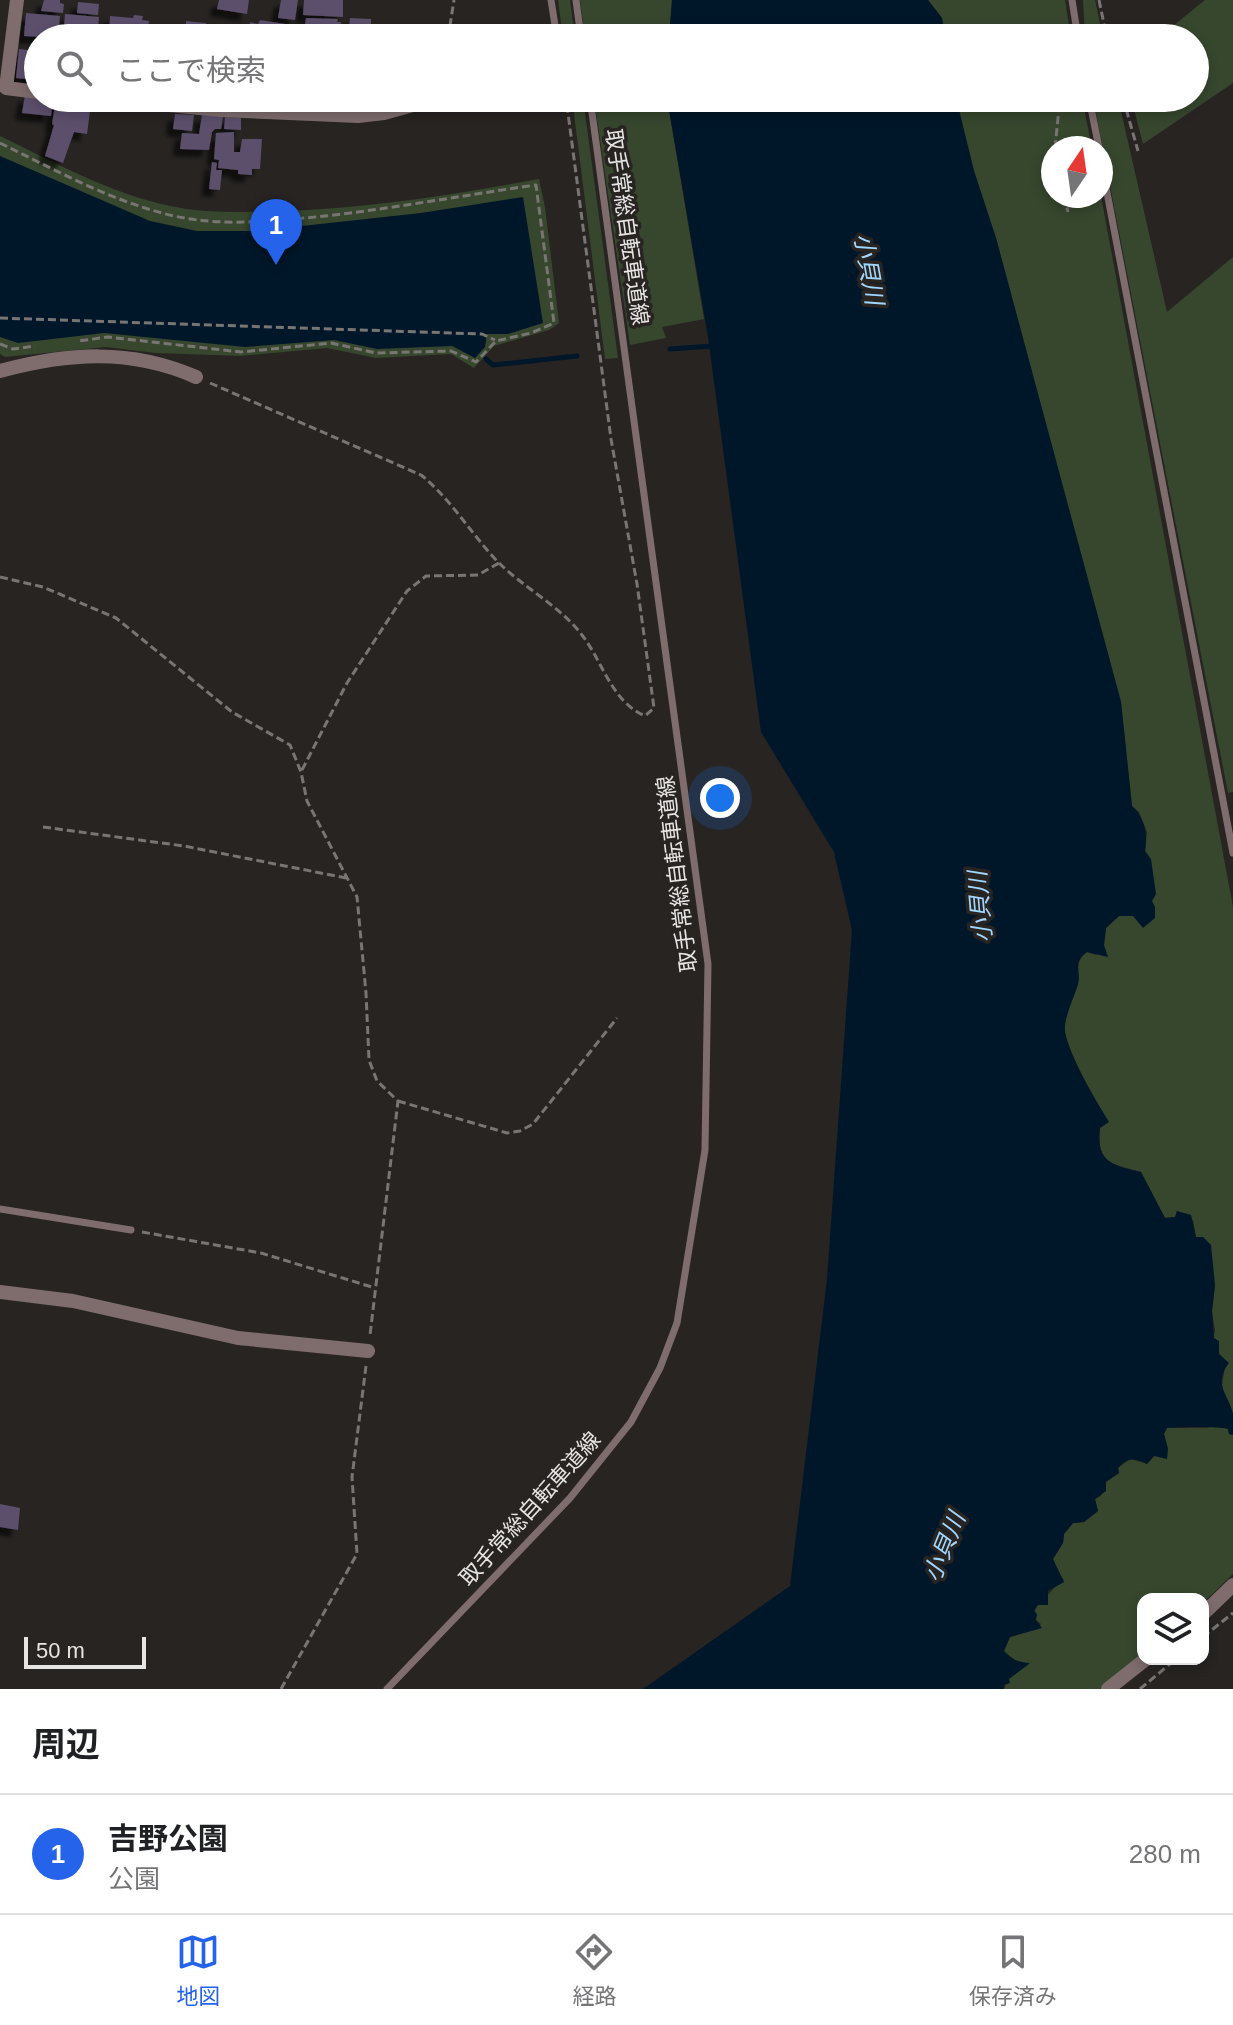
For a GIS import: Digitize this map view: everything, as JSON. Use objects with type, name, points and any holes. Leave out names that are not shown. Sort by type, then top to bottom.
[{"type":"street","points":[[17,0],[6,88],[24,90]]},
{"type":"street","points":[[266,112],[358,116],[388,112]]},
{"type":"street","points":[[0,371],[51,361],[126,356],[172,366],[196,377]]},
{"type":"street","points":[[0,1292],[73,1301],[238,1338],[368,1351]]},
{"type":"street","points":[[1209,1608],[1233,1585]]},
{"type":"street","points":[[1108,1689],[1138,1665]]},
{"type":"lane","points":[[551,0],[555,24]]},
{"type":"lane","points":[[576,0],[579,24]]},
{"type":"lane","points":[[1072,0],[1076,24]]},
{"type":"lane","name":"取手常総自転車道線","points":[[387,1689],[570,1498],[631,1422],[660,1368],[677,1323],[705,1150],[708,964],[592,112]]},
{"type":"lane","points":[[1092,112],[1097,136]]},
{"type":"lane","points":[[1110,208],[1233,853]]},
{"type":"lane","points":[[0,1209],[131,1230]]},
{"type":"path","points":[[450,24],[454,0]]},
{"type":"path","points":[[1099,0],[1104,24]]},
{"type":"path","points":[[196,377],[300,425],[421,475],[436,487],[499,563],[581,634],[620,698],[631,710],[645,716],[654,708],[637,584],[611,439],[568,112]]},
{"type":"path","points":[[1056,136],[1059,112]]},
{"type":"path","points":[[1127,112],[1138,151]]},
{"type":"path","points":[[0,143],[69,177],[133,203],[170,215],[223,222],[250,223],[356,212],[536,185],[554,323],[531,333],[496,341],[476,362],[451,351],[376,353],[331,343],[241,352],[108,337],[76,341]]},
{"type":"path","points":[[1067,208],[1068,212]]},
{"type":"path","points":[[0,318],[482,334],[496,341]]},
{"type":"path","points":[[0,344],[13,349],[45,345]]},
{"type":"path","points":[[301,772],[347,683],[407,591],[426,576],[478,575],[499,563]]},
{"type":"path","points":[[0,577],[43,587],[116,618],[232,712],[290,745],[301,772],[307,801],[357,897],[369,1060],[377,1081],[398,1101],[507,1133],[520,1131],[533,1124],[617,1018]]},
{"type":"path","points":[[43,827],[184,846],[347,878]]},
{"type":"path","points":[[281,1689],[357,1554],[352,1477],[398,1101]]},
{"type":"path","points":[[131,1230],[261,1253],[375,1288]]},
{"type":"path","points":[[1209,1632],[1233,1613]]},
{"type":"path","points":[[1140,1689],[1169,1665]]},
{"type":"green space","points":[[558,0],[570,0],[573,24],[561,24]]},
{"type":"green space","points":[[580,0],[672,0],[670,24],[583,24]]},
{"type":"green space","points":[[928,0],[1065,0],[1069,24],[943,24],[942,18]]},
{"type":"green space","points":[[1083,0],[1095,0],[1100,24],[1084,24]]},
{"type":"green space","points":[[1205,0],[1233,0],[1233,83],[1209,99],[1209,24],[1175,24]]},
{"type":"green space","points":[[574,112],[585,112],[618,358],[605,359]]},
{"type":"green space","points":[[596,112],[669,112],[704,319],[662,327],[666,338],[630,345]]},
{"type":"green space","points":[[959,112],[1085,112],[1090,136],[1041,136],[1041,208],[1103,208],[1233,907],[1233,1413],[1222,1385],[1225,1367],[1213,1338],[1215,1285],[1196,1237],[1193,1220],[1177,1211],[1175,1217],[1165,1218],[1141,1172],[1114,1164],[1103,1155],[1100,1128],[1108,1121],[1077,1065],[1065,1032],[1067,1015],[1078,984],[1080,960],[1087,952],[1096,955],[1104,945],[1106,928],[1119,916],[1133,916],[1151,901],[1145,852],[1147,832],[1139,812],[1132,806],[1121,702],[996,238],[974,171]]},
{"type":"green space","points":[[1096,112],[1121,112],[1167,312],[1233,257],[1233,792],[1228,793],[1113,201],[1113,136],[1100,136]]},
{"type":"green space","points":[[1135,112],[1190,112],[1143,144]]},
{"type":"green space","points":[[0,136],[114,189],[162,204],[221,212],[311,210],[376,204],[539,179],[559,323],[549,330],[494,346],[474,368],[451,354],[376,358],[327,348],[241,356],[156,353],[106,347],[5,357],[0,354]]},
{"type":"green space","points":[[1217,1425],[1228,1429],[1229,1434],[1233,1435],[1233,1574],[1209,1597],[1209,1593],[1137,1593],[1137,1659],[1100,1689],[1004,1689],[1008,1679],[1029,1664],[1017,1662],[1004,1651],[1010,1637],[1037,1629],[1041,1624],[1036,1620],[1035,1607],[1064,1580],[1057,1572],[1053,1559],[1063,1543],[1064,1534],[1073,1523],[1084,1522],[1098,1511],[1095,1499],[1101,1496],[1105,1482],[1119,1473],[1118,1468],[1130,1459],[1147,1464],[1154,1456],[1162,1456],[1168,1449],[1164,1434],[1167,1428]]},
{"type":"water","points":[[672,0],[928,0],[942,18],[943,24],[670,24]]},
{"type":"water","name":"小貝川","points":[[669,112],[959,112],[1121,702],[1132,806],[1144,827],[1145,851],[1151,859],[1156,894],[1152,901],[1155,918],[1143,928],[1133,916],[1119,916],[1106,928],[1104,945],[1108,957],[1087,952],[1080,959],[1078,984],[1067,1015],[1065,1032],[1077,1066],[1109,1122],[1100,1128],[1103,1155],[1114,1164],[1141,1172],[1165,1218],[1175,1217],[1177,1211],[1191,1215],[1196,1237],[1203,1237],[1211,1245],[1215,1285],[1212,1311],[1214,1338],[1219,1341],[1219,1354],[1229,1363],[1222,1384],[1233,1414],[1233,1435],[1223,1428],[1167,1428],[1164,1434],[1167,1459],[1154,1456],[1147,1464],[1132,1460],[1125,1462],[1118,1468],[1119,1473],[1106,1482],[1106,1491],[1095,1499],[1098,1511],[1084,1522],[1073,1523],[1064,1534],[1063,1543],[1053,1559],[1064,1582],[1048,1591],[1048,1605],[1038,1605],[1034,1611],[1042,1628],[1010,1637],[1004,1651],[1016,1660],[1030,1663],[1009,1679],[1010,1683],[1004,1685],[1004,1689],[643,1689],[790,1586],[827,1279],[852,930],[834,852],[761,732],[708,337]]},
{"type":"water","points":[[0,156],[150,221],[197,231],[256,231],[421,213],[523,197],[543,323],[508,334],[487,334],[485,347],[475,358],[452,346],[377,349],[334,340],[245,347],[104,333],[18,343],[0,337]]},
{"type":"building","points":[[44,0],[60,0],[64,4],[63,13],[41,11]]},
{"type":"building","points":[[219,0],[249,0],[247,14],[217,9]]},
{"type":"building","points":[[281,0],[298,0],[295,20],[278,18]]},
{"type":"building","points":[[304,0],[343,0],[343,17],[303,15]]},
{"type":"building","points":[[78,2],[99,4],[98,15],[77,13]]},
{"type":"building","points":[[26,13],[60,16],[59,24],[25,24]]},
{"type":"building","points":[[65,14],[99,17],[98,24],[64,24]]},
{"type":"building","points":[[134,15],[143,16],[142,20],[149,21],[149,24],[110,24],[110,16],[133,18]]},
{"type":"building","points":[[306,18],[338,19],[337,22],[341,22],[341,24],[305,24]]},
{"type":"building","points":[[350,18],[371,19],[371,24],[349,24]]},
{"type":"building","points":[[260,20],[285,24],[258,24]]},
{"type":"building","points":[[19,49],[24,50],[24,79],[16,78]]},
{"type":"building","points":[[24,101],[24,112],[51,112],[51,116],[22,113]]},
{"type":"building","points":[[54,112],[90,112],[87,134],[74,132],[63,163],[45,156]]},
{"type":"building","points":[[175,114],[194,115],[192,131],[173,129]]},
{"type":"building","points":[[202,115],[223,117],[221,129],[212,132],[209,150],[180,149],[182,133],[199,134]]},
{"type":"building","points":[[225,117],[241,118],[241,130],[224,129]]},
{"type":"building","points":[[234,132],[234,152],[240,152],[242,139],[262,139],[260,169],[252,169],[252,175],[218,168],[219,160],[214,159],[216,133]]},
{"type":"building","points":[[212,162],[217,163],[216,170],[222,170],[220,190],[209,189]]},
{"type":"building","points":[[0,1504],[20,1508],[18,1530],[0,1527]]},
{"type":"waterway","points":[[670,349],[713,346]]},
{"type":"waterway","points":[[486,359],[493,365],[577,356]]},
{"type":"place","name":"吉野公園","points":[[276,265]]}]
